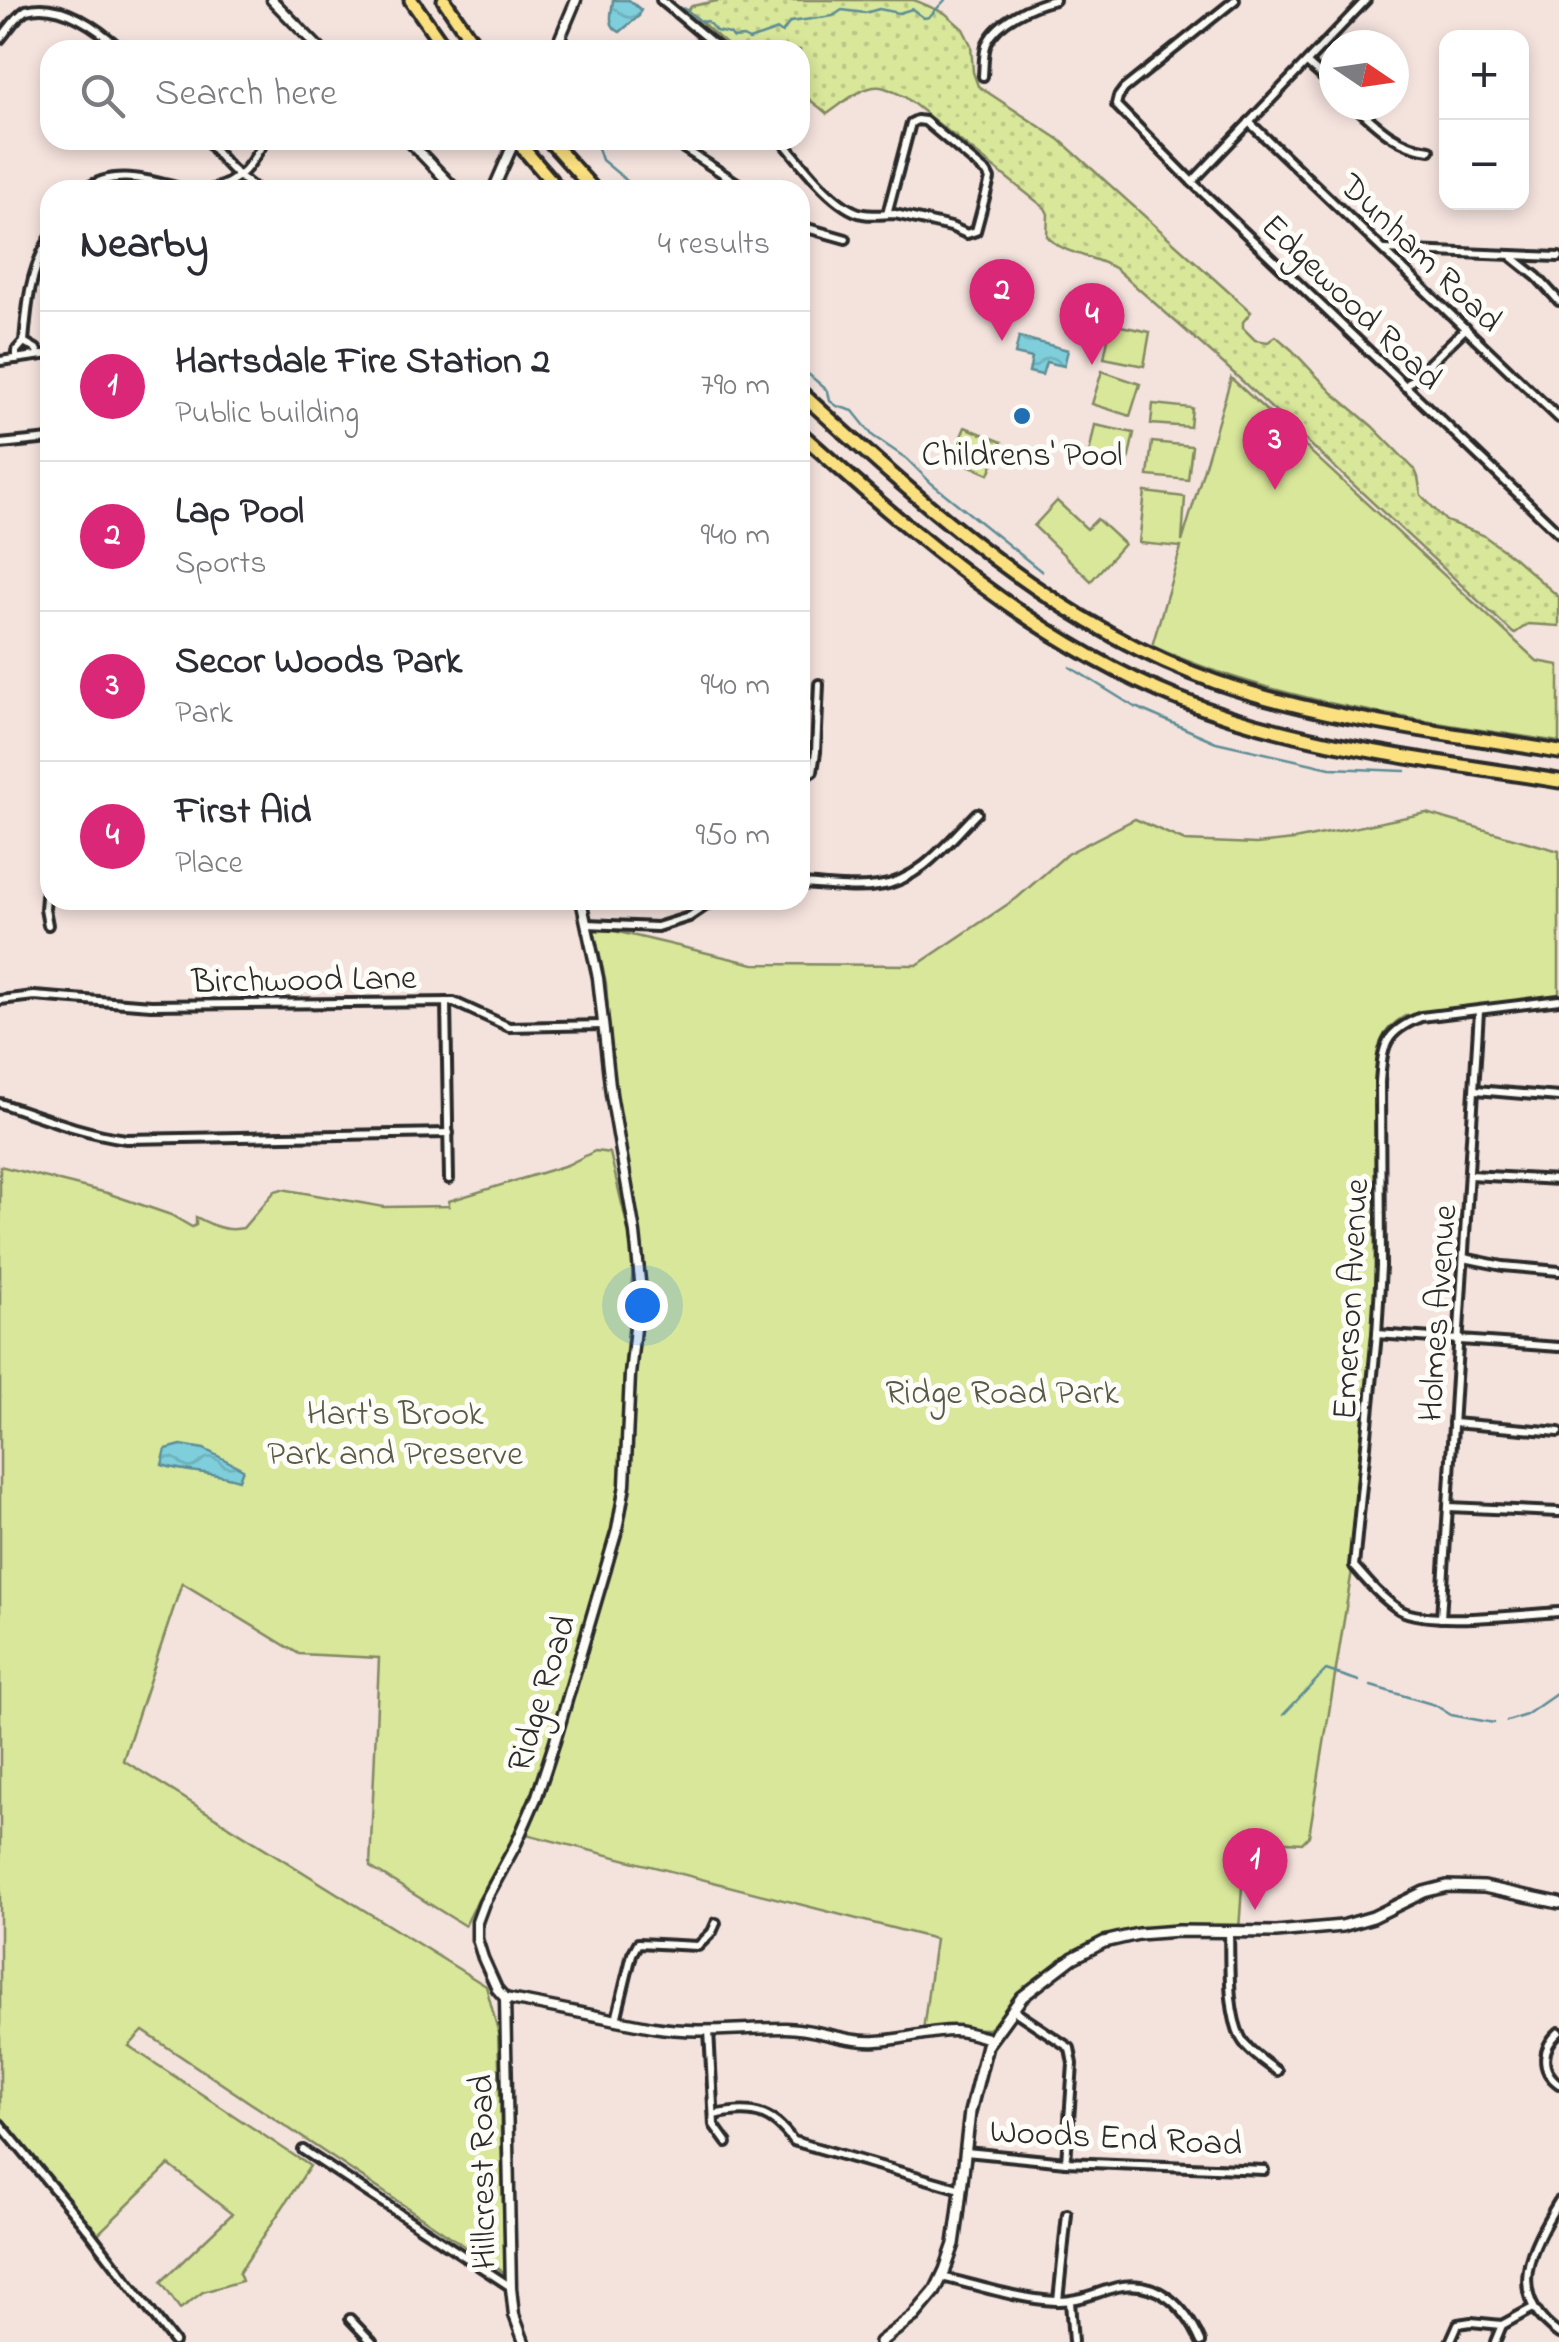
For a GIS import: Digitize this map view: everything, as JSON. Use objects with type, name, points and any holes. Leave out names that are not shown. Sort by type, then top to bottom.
[{"type":"highway","points":[[411,0],[439,40]]},
{"type":"highway","points":[[444,0],[471,40]]},
{"type":"highway","points":[[524,150],[550,180]]},
{"type":"highway","points":[[557,150],[585,180]]},
{"type":"highway","points":[[810,401],[912,492],[996,558],[1062,604],[1142,651],[1216,682],[1305,707],[1559,752]]},
{"type":"highway","points":[[810,442],[976,579],[1063,640],[1133,679],[1206,709],[1283,732],[1559,781]]},
{"type":"main road","points":[[880,2342],[914,2316],[935,2291],[954,2244],[977,2080],[985,2051],[1022,1997],[1055,1970],[1104,1942],[1133,1934],[1309,1931],[1342,1926],[1447,1886],[1484,1887],[1559,1902]]},
{"type":"street","points":[[272,0],[309,40]]},
{"type":"street","points":[[559,40],[576,0]]},
{"type":"street","points":[[661,0],[709,40]]},
{"type":"street","points":[[984,76],[985,50],[993,34],[1034,5],[1055,0]]},
{"type":"street","name":"Edgewood Road","points":[[1235,0],[1124,89],[1116,103],[1119,109],[1559,533]]},
{"type":"street","points":[[1192,182],[1366,0]]},
{"type":"street","points":[[0,39],[24,10],[46,5],[76,12],[110,40]]},
{"type":"street","points":[[1307,63],[1319,74]]},
{"type":"street","points":[[790,150],[850,210],[864,214],[883,215],[895,214],[967,234],[976,231],[990,179],[925,121],[917,120],[911,123],[883,215]]},
{"type":"street","points":[[1371,120],[1410,148],[1430,150]]},
{"type":"street","name":"Dunham Road","points":[[1249,122],[1559,418]]},
{"type":"street","points":[[214,150],[243,180]]},
{"type":"street","points":[[236,180],[258,150]]},
{"type":"street","points":[[418,150],[446,180]]},
{"type":"street","points":[[497,180],[511,150]]},
{"type":"street","points":[[686,150],[733,180]]},
{"type":"street","points":[[101,180],[122,176],[141,180]]},
{"type":"street","points":[[810,229],[846,239]]},
{"type":"street","points":[[1384,250],[1559,258]]},
{"type":"street","points":[[1511,256],[1559,301]]},
{"type":"street","points":[[16,359],[16,351],[24,342],[27,298],[40,259]]},
{"type":"street","points":[[1406,387],[1466,328]]},
{"type":"street","points":[[0,361],[40,356],[24,342]]},
{"type":"street","points":[[0,444],[40,441]]},
{"type":"street","points":[[810,773],[816,752],[819,684]]},
{"type":"street","points":[[810,885],[858,887],[892,883],[930,861],[977,813]]},
{"type":"street","points":[[44,910],[48,925]]},
{"type":"street","name":"Ridge Road","points":[[505,1998],[493,1982],[479,1948],[477,1922],[516,1844],[556,1741],[617,1530],[626,1485],[630,1375],[640,1269],[611,1094],[598,978],[584,910]]},
{"type":"street","points":[[587,924],[657,926],[699,910]]},
{"type":"street","name":"Birchwood Lane","points":[[0,1000],[34,996],[151,1005],[454,1002],[510,1027],[603,1025]]},
{"type":"street","points":[[1479,1011],[1559,1000]]},
{"type":"street","points":[[446,1002],[450,1180]]},
{"type":"street","name":"Emerson Avenue","points":[[1441,1618],[1398,1609],[1354,1566],[1381,1266],[1380,1082],[1382,1058],[1390,1036],[1403,1024],[1422,1017],[1479,1011]]},
{"type":"street","name":"Holmes Avenue","points":[[1441,1618],[1479,1011]]},
{"type":"street","points":[[1476,1090],[1559,1096]]},
{"type":"street","points":[[0,1103],[64,1126],[126,1139],[449,1133]]},
{"type":"street","points":[[1470,1174],[1559,1180]]},
{"type":"street","points":[[1464,1258],[1559,1272]]},
{"type":"street","points":[[1377,1334],[1559,1347]]},
{"type":"street","points":[[1453,1423],[1559,1432]]},
{"type":"street","points":[[1450,1507],[1559,1512]]},
{"type":"street","points":[[1441,1618],[1559,1612]]},
{"type":"street","points":[[616,2020],[638,1942],[698,1946],[716,1923]]},
{"type":"street","points":[[1229,1932],[1232,1996],[1240,2036],[1277,2071]]},
{"type":"street","points":[[505,1998],[674,2030],[804,2029],[878,2042],[952,2030],[991,2039]]},
{"type":"street","name":"Hillcrest Road","points":[[505,1998],[511,2288],[514,2315],[524,2342]]},
{"type":"street","points":[[1013,2010],[1072,2052],[1066,2162]]},
{"type":"street","points":[[709,2030],[714,2125],[727,2143]]},
{"type":"street","points":[[1559,2032],[1550,2040],[1544,2057],[1547,2072],[1559,2084]]},
{"type":"street","points":[[714,2115],[730,2111],[759,2113],[780,2122],[793,2141],[961,2189]]},
{"type":"street","points":[[0,2124],[174,2342]]},
{"type":"street","points":[[303,2150],[511,2288]]},
{"type":"street","name":"Woods End Road","points":[[966,2152],[1066,2162],[1264,2170]]},
{"type":"street","points":[[1559,2201],[1528,2263],[1526,2275],[1534,2308],[1559,2334]]},
{"type":"street","points":[[1058,2301],[1067,2214]]},
{"type":"street","points":[[942,2277],[1026,2298],[1058,2301],[1120,2286],[1150,2288],[1162,2293],[1185,2314],[1201,2342]]},
{"type":"street","points":[[1070,2300],[1073,2342]]},
{"type":"street","points":[[1450,2342],[1458,2324],[1502,2325],[1534,2308]]},
{"type":"street","points":[[350,2319],[372,2342]]},
{"type":"street","points":[[1495,2342],[1502,2325]]},
{"type":"green space","points":[[722,0],[914,0],[945,13],[963,29],[971,45],[978,86],[1060,140],[1251,312],[1243,328],[1255,340],[1268,342],[1276,336],[1292,350],[1415,470],[1421,495],[1446,521],[1483,535],[1559,597],[1559,626],[1528,624],[1514,634],[1116,269],[1054,242],[1047,236],[1045,208],[905,97],[874,87],[827,114],[810,100],[810,40],[722,40],[687,10]]},
{"type":"green space","points":[[1111,324],[1150,332],[1144,366],[1104,358]]},
{"type":"green space","points":[[1102,371],[1140,384],[1130,416],[1092,404]]},
{"type":"green space","points":[[1231,378],[1537,661],[1559,665],[1559,742],[1301,696],[1201,666],[1152,646],[1181,547],[1139,543],[1145,492],[1185,497],[1182,542]]},
{"type":"green space","points":[[1153,404],[1192,408],[1190,427],[1151,424]]},
{"type":"green space","points":[[1095,425],[1134,433],[1127,466],[1088,458]]},
{"type":"green space","points":[[965,427],[1002,442],[989,474],[952,458]]},
{"type":"green space","points":[[1152,442],[1192,446],[1188,480],[1148,476]]},
{"type":"green space","points":[[1057,501],[1087,529],[1097,519],[1124,544],[1091,581],[1034,526]]},
{"type":"green space","name":"Ridge Road Park","points":[[1426,813],[1559,851],[1559,996],[1405,1016],[1388,1030],[1380,1045],[1376,1086],[1374,1343],[1354,1558],[1309,1836],[1302,1843],[1254,1840],[1244,1858],[1239,1930],[1102,1941],[1073,1953],[1044,1972],[988,2029],[923,2031],[935,1939],[526,1834],[542,1800],[612,1571],[630,1493],[636,1368],[645,1293],[612,1066],[606,983],[593,926],[754,964],[917,965],[1017,898],[1067,854],[1135,819],[1185,841],[1256,844]]},
{"type":"green space","name":"Hart's Brook Park and Preserve","points":[[595,1151],[610,1153],[634,1255],[616,1517],[592,1611],[541,1769],[510,1845],[465,1926],[370,1867],[379,1658],[299,1654],[182,1583],[123,1760],[486,1986],[498,2031],[505,2273],[143,2031],[129,2046],[310,2166],[239,2273],[242,2281],[203,2292],[180,2309],[161,2282],[232,2214],[169,2165],[97,2235],[0,2119],[0,1166],[107,1193],[171,1215],[192,1227],[196,1217],[236,1229],[243,1228],[275,1191],[282,1189],[384,1207],[449,1206],[449,1201],[567,1165]]},
{"type":"water","points":[[613,0],[629,0],[641,10],[620,32],[611,22]]},
{"type":"water","points":[[1019,337],[1068,350],[1064,366],[1046,362],[1042,375],[1029,372],[1032,358],[1015,354]]},
{"type":"water","points":[[181,1445],[204,1449],[243,1469],[239,1480],[162,1465],[166,1449]]},
{"type":"waterway","points":[[683,8],[702,22],[707,21],[716,31],[749,40],[778,30],[782,33],[790,22],[833,16],[842,10],[899,13],[912,9],[924,18],[929,17],[945,0]]},
{"type":"waterway","points":[[599,150],[602,160],[626,180]]},
{"type":"waterway","points":[[810,376],[828,391],[830,401],[853,411],[873,436],[907,459],[1041,571]]},
{"type":"waterway","points":[[1070,667],[1133,706],[1216,742],[1330,768],[1405,771]]},
{"type":"waterway","points":[[1283,1715],[1326,1670],[1359,1681]]},
{"type":"waterway","points":[[1371,1686],[1435,1705],[1451,1715],[1494,1723]]},
{"type":"waterway","points":[[1507,1721],[1526,1715],[1559,1692]]},
{"type":"place","name":"Lap Pool","points":[[1002,341]]},
{"type":"place","name":"First Aid","points":[[1092,365]]},
{"type":"place","name":"Childrens' Pool","points":[[1022,416]]},
{"type":"place","name":"Secor Woods Park","points":[[1275,490]]},
{"type":"place","name":"Hartsdale Fire Station 2","points":[[1255,1910]]}]
